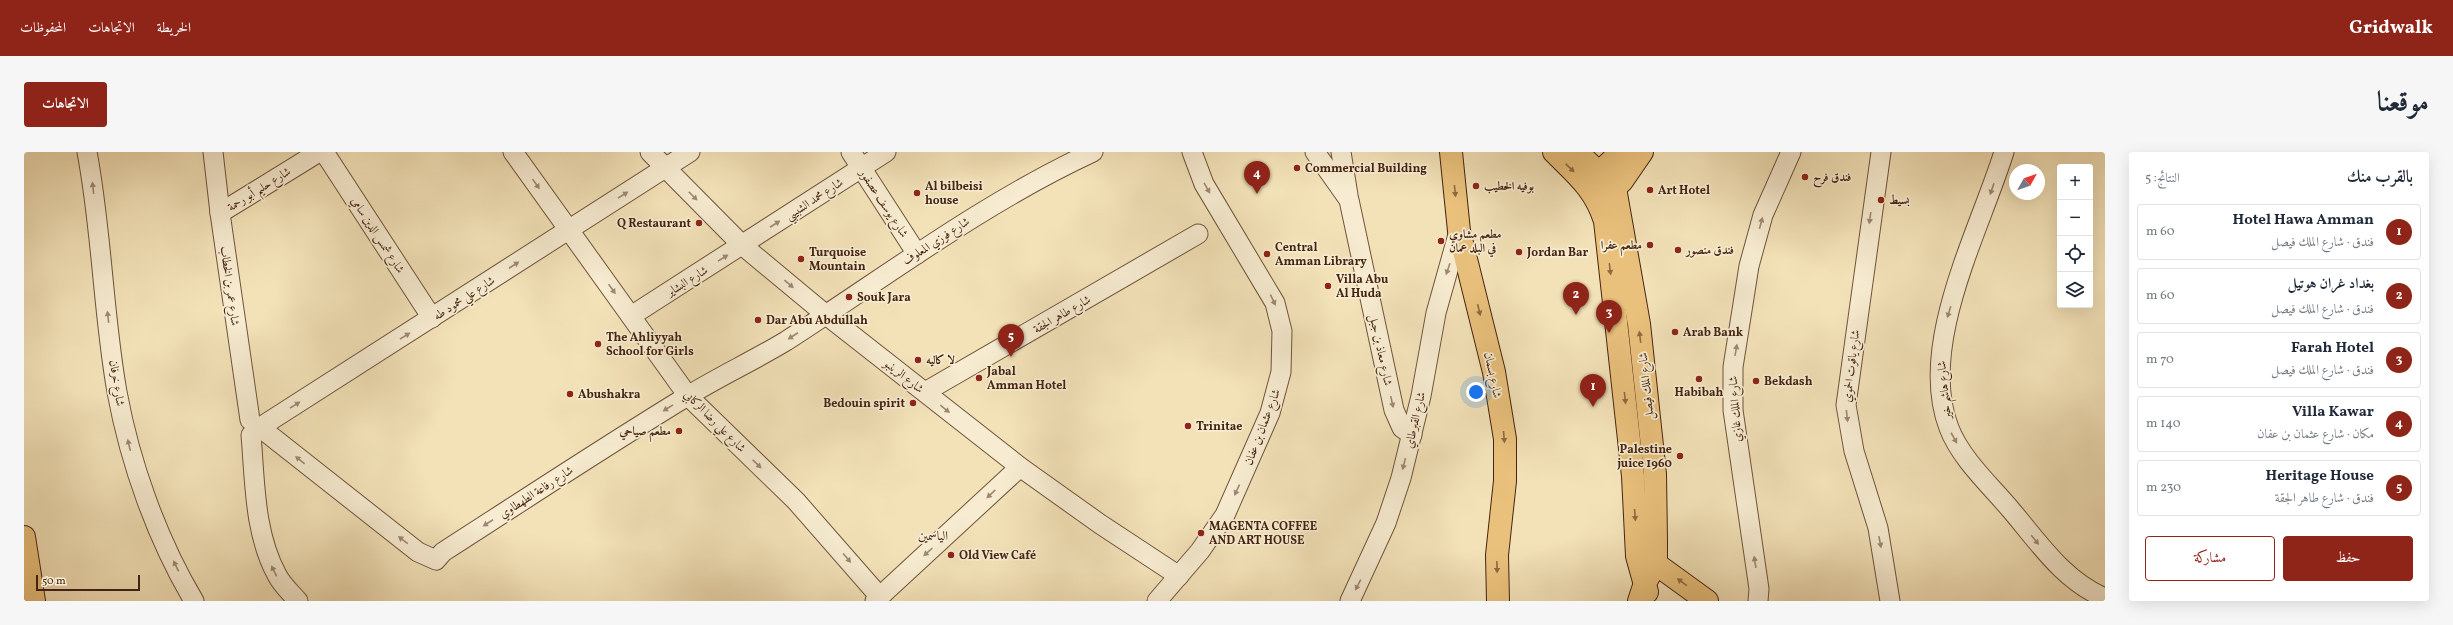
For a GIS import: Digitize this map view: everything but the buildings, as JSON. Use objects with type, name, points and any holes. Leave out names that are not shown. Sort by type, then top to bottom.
[{"type":"main road","name":"شارع بسمان","points":[[1451,152],[1459,231],[1494,372],[1505,439],[1505,481],[1497,555],[1498,601]]},
{"type":"main road","points":[[1554,152],[1594,178],[1615,188]]},
{"type":"main road","points":[[1577,152],[1594,178]]},
{"type":"main road","points":[[1594,178],[1621,152]]},
{"type":"main road","points":[[1599,203],[1615,188],[1642,152]]},
{"type":"main road","name":"شارع الملك فيصل","points":[[1594,178],[1604,221],[1618,328],[1633,483],[1637,556],[1644,595]]},
{"type":"main road","name":"شارع الملك فيصل","points":[[1615,188],[1625,240],[1645,380],[1655,474],[1656,564],[1644,595]]},
{"type":"main road","points":[[24,537],[34,601]]},
{"type":"main road","points":[[1656,564],[1707,601]]},
{"type":"street","name":"شارع خرفان","points":[[87,152],[117,392],[135,471],[158,527],[194,601]]},
{"type":"street","name":"شارع عمر بن الخطاب","points":[[213,152],[220,213],[256,428],[260,529],[266,553],[277,577],[298,601]]},
{"type":"street","name":"شارع حليم أبو رحمة","points":[[220,213],[318,152]]},
{"type":"street","name":"شارع شمس الدين سامي","points":[[324,152],[432,318]]},
{"type":"street","name":"شارع علي رضا الركابي","points":[[513,152],[688,396],[796,501],[877,599]]},
{"type":"street","name":"شارع الرينبو","points":[[650,152],[665,169],[742,245],[825,314],[1020,467],[1100,524],[1179,576]]},
{"type":"street","points":[[665,169],[690,152]]},
{"type":"street","name":"شارع يوسف عصفور","points":[[851,152],[917,254]]},
{"type":"street","name":"شارع محمد الشبيبي","points":[[742,245],[886,152]]},
{"type":"street","name":"شارع فوزي المعلوف","points":[[825,314],[987,208],[1052,170],[1093,152]]},
{"type":"street","name":"شارع عثمان بن عفان","points":[[1157,601],[1215,532],[1238,488],[1278,390],[1281,372],[1282,346],[1280,316],[1275,303],[1204,184],[1192,152]]},
{"type":"street","name":"شارع معاذ بن جبل","points":[[1315,152],[1349,200],[1394,410],[1402,428],[1412,435]]},
{"type":"street","points":[[1341,152],[1349,200]]},
{"type":"street","name":"شارع الملك غازي","points":[[1758,601],[1759,589],[1733,410],[1733,367],[1749,266],[1763,215],[1791,152]]},
{"type":"street","name":"شارع ياقوت الحموي","points":[[1880,152],[1846,405],[1854,451],[1878,528],[1890,601]]},
{"type":"street","name":"شارع هاشم خير","points":[[2004,152],[1944,326],[1940,369],[1946,419],[1960,449],[2045,552],[2079,583],[2105,598]]},
{"type":"street","name":"شارع علي محمود طه","points":[[256,428],[432,318],[665,169]]},
{"type":"street","name":"شارع القبرطاي","points":[[1350,601],[1386,523],[1412,435],[1421,396],[1436,313],[1459,231]]},
{"type":"street","name":"شارع طاهر الجقة","points":[[925,392],[1198,234]]},
{"type":"street","name":"شارع البشاير","points":[[631,316],[742,245]]},
{"type":"street","name":"شارع رفاعة الطهطاوي","points":[[256,428],[418,552],[436,560],[444,552],[565,473],[688,396],[784,342],[825,314]]},
{"type":"street","points":[[877,599],[1020,467]]},
{"type":"place","name":"Commercial Building","points":[[1297,168]]},
{"type":"place","name":"فندق فرح","points":[[1805,177]]},
{"type":"place","name":"بوفيه الخطيب","points":[[1476,186]]},
{"type":"place","name":"Art Hotel","points":[[1650,190]]},
{"type":"place","name":"Al bilbeisi house","points":[[917,193]]},
{"type":"place","name":"Villa Kawar","points":[[1257,194]]},
{"type":"place","name":"بسيط","points":[[1881,200]]},
{"type":"place","name":"Q Restaurant","points":[[699,223]]},
{"type":"place","name":"مطعم مشاوي في البلد عمان","points":[[1441,241]]},
{"type":"place","name":"مطعم عفرا","points":[[1650,245]]},
{"type":"place","name":"فندق منصور","points":[[1678,250]]},
{"type":"place","name":"Jordan Bar","points":[[1519,252]]},
{"type":"place","name":"Central Amman Library","points":[[1267,254]]},
{"type":"place","name":"Turquoise Mountain","points":[[801,259]]},
{"type":"place","name":"Villa Abu Al Huda","points":[[1328,286]]},
{"type":"place","name":"Souk Jara","points":[[849,297]]},
{"type":"place","name":"بغداد غران هوتيل","points":[[1576,315]]},
{"type":"place","name":"Dar Abu Abdullah","points":[[758,320]]},
{"type":"place","name":"Arab Bank","points":[[1675,332]]},
{"type":"place","name":"Farah Hotel","points":[[1609,333]]},
{"type":"place","name":"The Ahliyyah School for Girls","points":[[598,344]]},
{"type":"place","name":"Heritage House","points":[[1011,357]]},
{"type":"place","name":"لا كاليه","points":[[918,360]]},
{"type":"place","name":"Jabal Amman Hotel","points":[[979,378]]},
{"type":"place","name":"Habibah","points":[[1699,379]]},
{"type":"place","name":"Bekdash","points":[[1756,381]]},
{"type":"place","name":"Abushakra","points":[[570,394]]},
{"type":"place","name":"Bedouin spirit","points":[[913,403]]},
{"type":"place","name":"Hotel Hawa Amman","points":[[1593,407]]},
{"type":"place","name":"Trinitae","points":[[1188,426]]},
{"type":"place","name":"مطعم صياحي","points":[[679,431]]},
{"type":"place","name":"Palestine juice 1960","points":[[1680,456]]},
{"type":"place","name":"MAGENTA COFFEE AND ART HOUSE","points":[[1201,533]]},
{"type":"place","name":"Old View Café","points":[[951,555]]},
{"type":"district","name":"الياسمين","points":[[933,535]]}]
